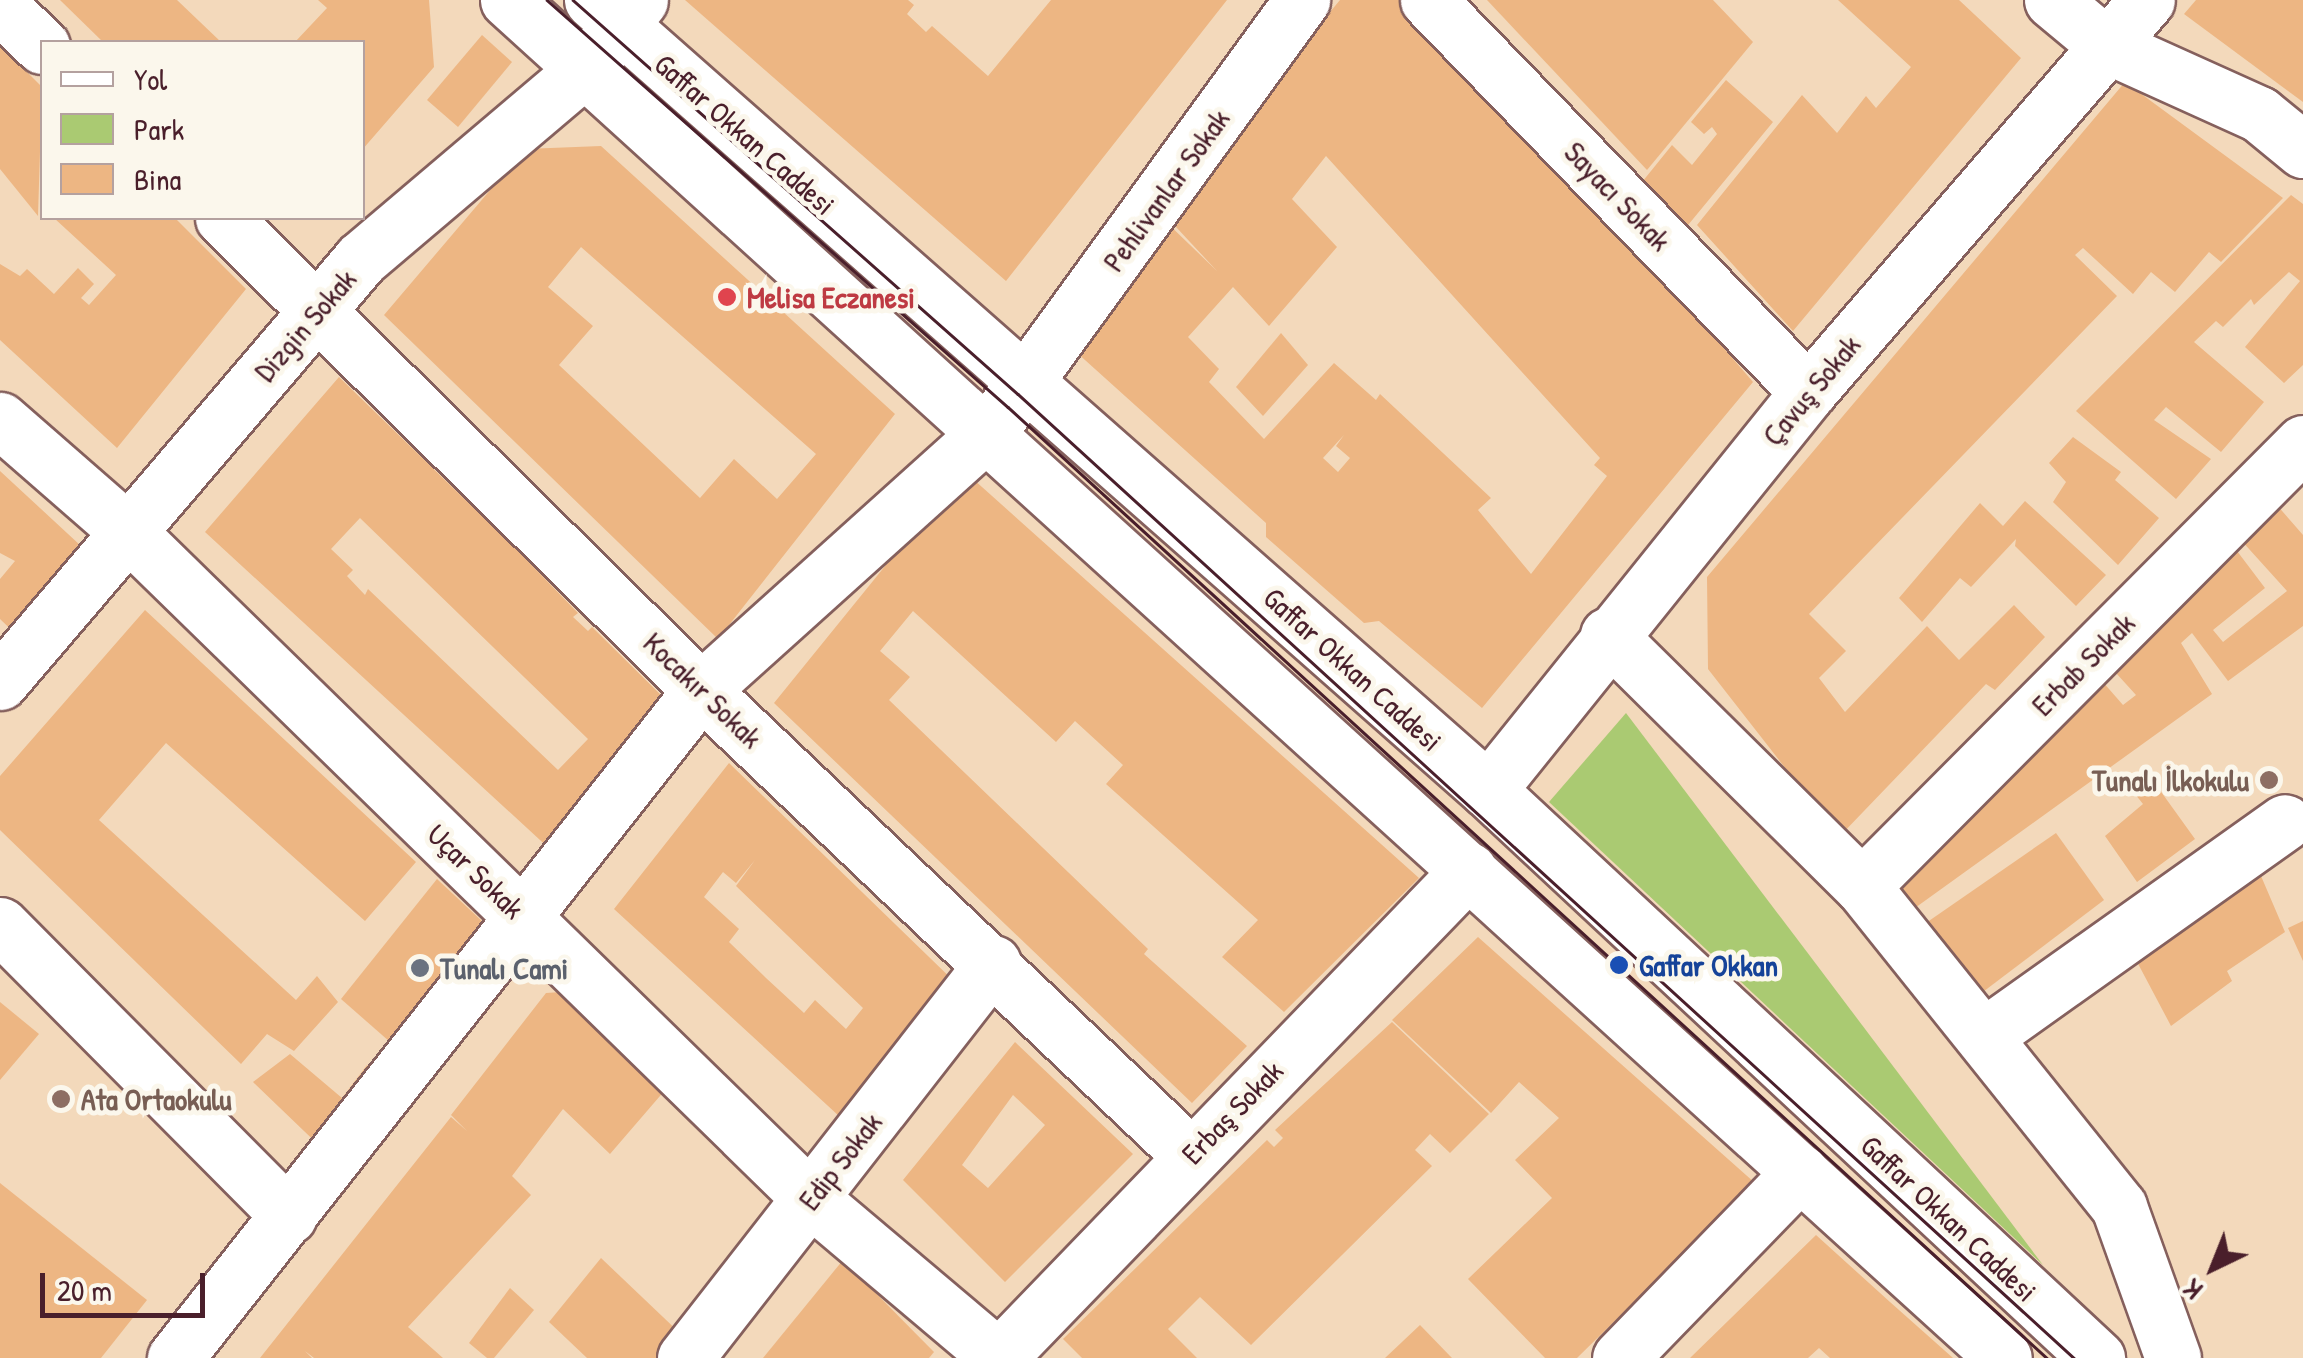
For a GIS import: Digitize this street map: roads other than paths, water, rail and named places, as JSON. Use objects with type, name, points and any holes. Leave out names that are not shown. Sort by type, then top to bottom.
[{"type":"street","name":"Gaffar Okkan Caddesi","points":[[508,0],[989,431],[2004,1358]]},
{"type":"street","name":"Pehlivanlar Sokak","points":[[175,1358],[701,690],[989,431],[1030,380],[1302,0]]},
{"type":"street","name":"Sayacı Sokak","points":[[1428,0],[1808,392]]},
{"type":"street","points":[[2052,0],[2106,46],[2259,114],[2303,150]]},
{"type":"street","name":"Çavuş Sokak","points":[[1488,790],[1608,635],[1808,392],[2148,0]]},
{"type":"street","points":[[0,6],[40,44]]},
{"type":"street","name":"Gaffar Okkan Caddesi","points":[[617,8],[1488,790],[2097,1358]]},
{"type":"street","name":"Dizgin Sokak","points":[[0,682],[124,528],[321,310],[361,259],[585,69],[617,8]]},
{"type":"street","name":"Kocakır Sokak","points":[[225,220],[321,310],[701,690],[994,963],[1190,1155]]},
{"type":"street","name":"Uçar Sokak","points":[[0,420],[124,528],[811,1199],[999,1358]]},
{"type":"street","name":"Erbab Sokak","points":[[1862,886],[2303,443]]},
{"type":"street","points":[[1608,635],[1862,886],[2119,1206],[2173,1358]]},
{"type":"street","points":[[1984,1036],[2285,822]]},
{"type":"street","name":"Erbaş Sokak","points":[[999,1358],[1190,1155],[1470,870]]},
{"type":"street","points":[[0,925],[290,1216]]},
{"type":"street","name":"Edip Sokak","points":[[685,1358],[994,963]]},
{"type":"street","points":[[1620,1358],[1800,1172]]},
{"type":"tram line","points":[[547,0],[1008,407],[2047,1358]]},
{"type":"tram line","points":[[573,0],[1018,394],[2074,1358]]},
{"type":"place","name":"Melisa Eczanesi","points":[[727,297]]},
{"type":"place","name":"Tunalı İlkokulu","points":[[2269,780]]},
{"type":"place","name":"Gaffar Okkan","points":[[1619,965]]},
{"type":"place","name":"Tunalı Cami","points":[[420,968]]},
{"type":"place","name":"Ata Ortaokulu","points":[[61,1099]]}]
